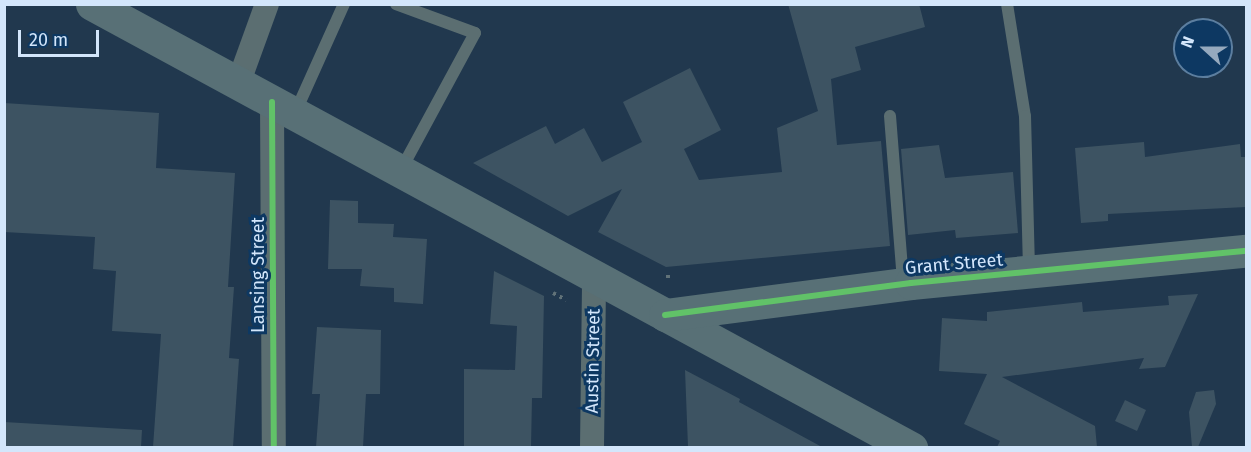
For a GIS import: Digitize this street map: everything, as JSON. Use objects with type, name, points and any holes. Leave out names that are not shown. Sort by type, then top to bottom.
[{"type":"main road","points":[[92,4],[911,447]]},
{"type":"main road","name":"Grant Street","points":[[665,315],[903,284],[1246,251]]},
{"type":"street","points":[[237,84],[267,4]]},
{"type":"street","name":"Lansing Street","points":[[274,447],[283,108]]},
{"type":"street","name":"Austin Street","points":[[592,447],[594,275]]},
{"type":"lane","points":[[283,108],[344,4]]},
{"type":"lane","points":[[396,4],[475,33],[400,171]]},
{"type":"lane","points":[[1007,4],[1025,116],[1029,272]]},
{"type":"lane","points":[[890,116],[903,284]]},
{"type":"path","points":[[668,275],[668,282]]},
{"type":"path","points":[[553,293],[566,300]]},
{"type":"building","points":[[788,4],[919,4],[925,27],[855,47],[861,70],[831,79],[837,145],[881,141],[890,246],[666,267],[598,232],[622,189],[568,216],[473,163],[546,126],[555,144],[584,128],[602,162],[642,142],[623,102],[690,68],[721,130],[684,149],[699,180],[782,172],[777,128],[818,111]]},
{"type":"building","points":[[4,103],[159,113],[156,168],[235,173],[228,287],[234,287],[229,358],[239,359],[233,447],[153,447],[161,334],[112,331],[116,271],[93,269],[95,237],[4,232]]},
{"type":"building","points":[[1144,142],[1145,157],[1240,144],[1241,157],[1246,157],[1246,207],[1108,214],[1108,221],[1081,223],[1075,148]]},
{"type":"building","points":[[939,145],[945,178],[1013,172],[1018,233],[956,238],[955,230],[908,235],[901,149]]},
{"type":"building","points":[[330,200],[358,201],[358,223],[394,224],[393,237],[427,239],[423,304],[394,302],[394,288],[360,286],[362,269],[328,269]]},
{"type":"building","points":[[494,271],[544,296],[542,398],[532,398],[531,447],[464,447],[464,369],[515,370],[517,326],[490,324]]},
{"type":"building","points":[[1198,294],[1165,367],[1139,369],[1144,358],[1002,377],[1095,426],[1097,447],[997,447],[1000,441],[964,424],[987,374],[939,371],[942,318],[987,321],[987,312],[1082,302],[1083,312],[1169,305],[1168,296]]},
{"type":"building","points":[[317,327],[381,330],[380,394],[366,394],[363,447],[316,447],[320,394],[312,394]]},
{"type":"building","points":[[685,370],[740,399],[739,402],[822,447],[688,447]]},
{"type":"building","points":[[1214,390],[1216,404],[1198,447],[1192,447],[1189,412],[1196,392]]},
{"type":"building","points":[[1125,400],[1146,410],[1137,431],[1115,421]]},
{"type":"building","points":[[4,422],[142,430],[141,447],[4,447]]},
{"type":"cycle path","points":[[272,102],[274,448]]},
{"type":"cycle path","points":[[665,315],[911,283],[1246,251]]}]
